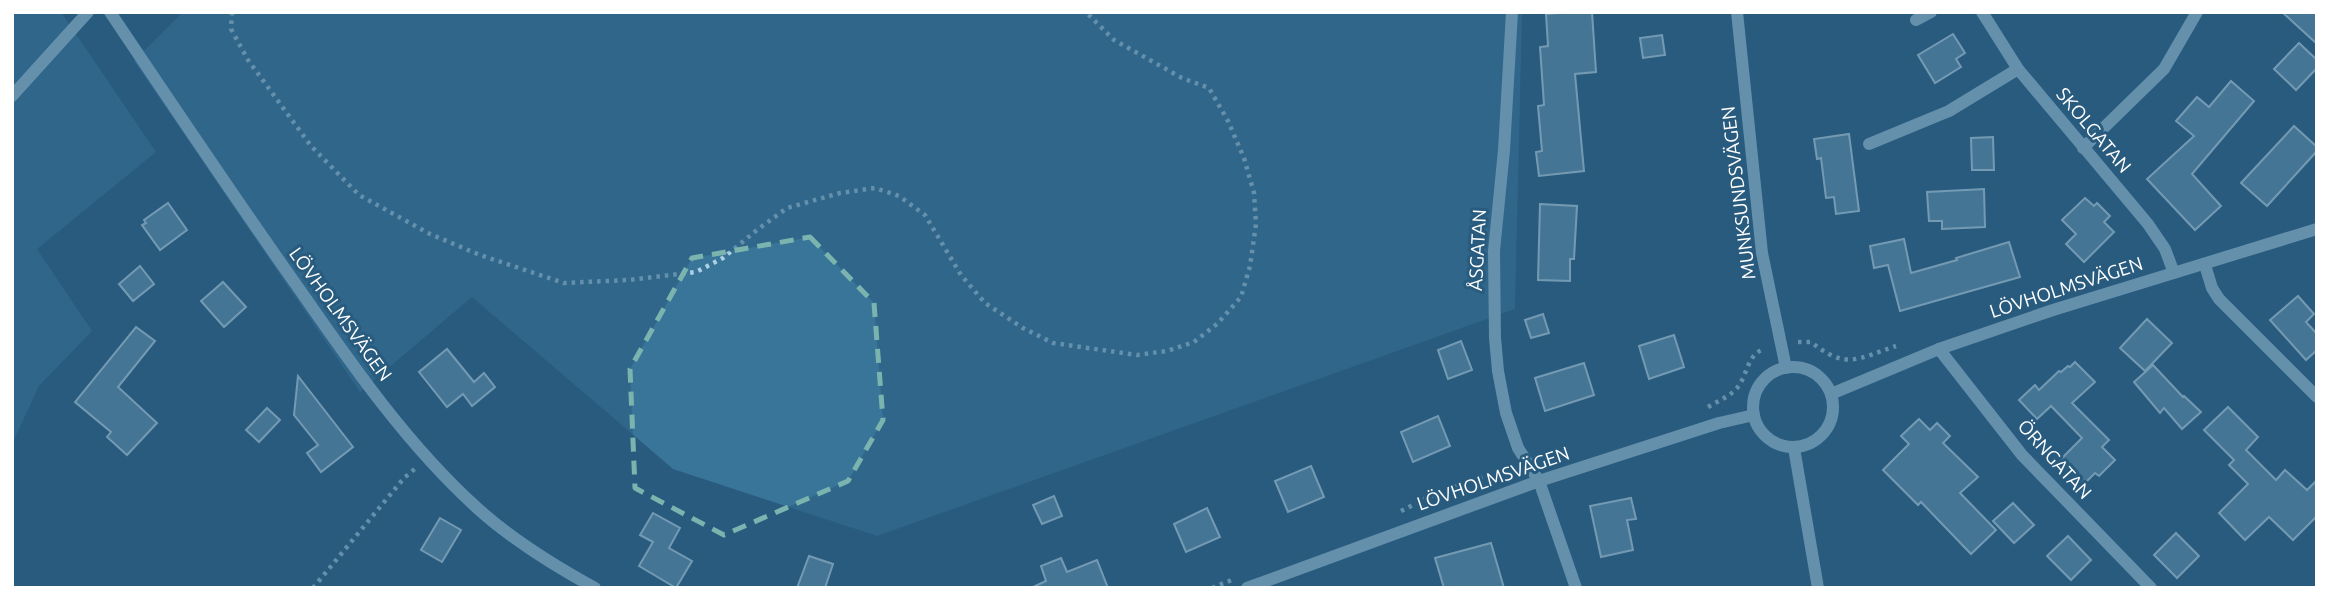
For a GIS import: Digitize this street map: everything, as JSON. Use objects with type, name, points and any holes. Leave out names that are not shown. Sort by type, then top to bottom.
[{"type":"street","points":[[12,96],[88,12]]},
{"type":"street","name":"LÖVHOLMSVÄGEN","points":[[110,12],[326,327],[404,432],[477,508],[550,563],[594,588]]},
{"type":"street","name":"ÅSGATAN","points":[[1512,12],[1504,150],[1494,251],[1494,338],[1497,371],[1506,413],[1518,449],[1539,481],[1576,588]]},
{"type":"street","name":"MUNKSUNDSVÄGEN","points":[[1737,12],[1762,253],[1786,368]]},
{"type":"street","points":[[1916,20],[1931,12]]},
{"type":"street","name":"SKOLGATAN","points":[[1982,12],[2018,69],[2148,224],[2165,249],[2174,273]]},
{"type":"street","points":[[2083,148],[2164,69],[2197,12]]},
{"type":"street","points":[[1869,144],[1949,111],[2018,69]]},
{"type":"street","name":"LÖVHOLMSVÄGEN","points":[[1831,394],[1939,349],[2053,310],[2317,229]]},
{"type":"street","points":[[2205,265],[2212,288],[2219,299],[2317,397]]},
{"type":"street","name":"ÖRNGATAN","points":[[1939,349],[2022,455],[2151,588]]},
{"type":"street","points":[[1795,367],[1813,373],[1823,380],[1831,394],[1833,416],[1825,433],[1810,444],[1794,447],[1779,445],[1768,439],[1754,415],[1754,399],[1762,382],[1771,374],[1786,368],[1795,367]]},
{"type":"street","name":"LÖVHOLMSVÄGEN","points":[[1248,588],[1539,481],[1719,423],[1754,415]]},
{"type":"street","points":[[1794,447],[1818,588]]},
{"type":"path","points":[[232,12],[232,29],[248,60],[311,146],[359,195],[430,234],[480,255],[564,283],[628,280],[696,272],[723,258],[787,208],[840,192],[875,188],[899,196],[925,215],[961,275],[985,303],[1023,328],[1053,343],[1137,355],[1167,351],[1194,342],[1217,324],[1241,297],[1252,255],[1256,224],[1254,193],[1244,158],[1228,121],[1209,88],[1182,78],[1114,40],[1086,12]]},
{"type":"path","points":[[1705,408],[1726,397],[1736,388],[1755,352],[1805,341],[1811,342],[1826,354],[1845,360],[1857,359],[1905,343]]},
{"type":"path","points":[[313,588],[404,478],[428,457]]},
{"type":"path","points":[[1394,514],[1435,494],[1527,462]]},
{"type":"path","points":[[1212,588],[1237,578]]},
{"type":"highlighted area","points":[[810,237],[874,303],[883,420],[848,481],[724,535],[635,488],[630,369],[692,258]]},
{"type":"shaded area","points":[[12,12],[61,12],[156,152],[37,249],[92,331],[39,386],[12,444]]},
{"type":"shaded area","points":[[183,12],[1522,12],[1515,309],[877,536],[673,469],[472,297],[360,392],[134,61]]},
{"type":"building","points":[[1592,12],[1596,72],[1575,74],[1584,171],[1539,176],[1536,152],[1542,151],[1538,106],[1544,105],[1540,47],[1548,46],[1546,14]]},
{"type":"building","points":[[2282,12],[2317,12],[2317,44]]},
{"type":"building","points":[[1953,34],[1965,53],[1956,59],[1961,67],[1935,83],[1918,55]]},
{"type":"building","points":[[1662,35],[1665,55],[1643,58],[1640,38]]},
{"type":"building","points":[[2299,43],[2317,60],[2317,68],[2296,90],[2274,69]]},
{"type":"building","points":[[2231,81],[2254,101],[2192,174],[2221,206],[2195,230],[2147,179],[2194,136],[2176,121],[2197,97],[2209,107]]},
{"type":"building","points":[[2294,126],[2317,147],[2317,151],[2267,206],[2241,183]]},
{"type":"building","points":[[1849,134],[1859,211],[1836,214],[1834,197],[1826,198],[1821,158],[1817,159],[1814,139]]},
{"type":"building","points":[[1993,137],[1994,170],[1972,170],[1971,138]]},
{"type":"building","points":[[1984,189],[1985,227],[1942,229],[1942,221],[1929,221],[1927,192]]},
{"type":"building","points":[[2085,198],[2094,206],[2097,203],[2110,216],[2104,222],[2114,232],[2084,262],[2066,244],[2076,234],[2062,220]]},
{"type":"building","points":[[168,203],[187,230],[160,250],[142,225],[146,223],[144,220]]},
{"type":"building","points":[[1540,204],[1577,206],[1570,281],[1538,280]]},
{"type":"building","points":[[1904,239],[1911,273],[2009,242],[2020,277],[1900,311],[1888,265],[1874,268],[1870,246]]},
{"type":"building","points":[[140,266],[154,284],[133,301],[119,284]]},
{"type":"building","points":[[223,282],[246,307],[224,327],[201,301]]},
{"type":"building","points":[[2298,296],[2314,314],[2306,322],[2317,334],[2317,350],[2306,360],[2270,320]]},
{"type":"building","points":[[1543,314],[1549,333],[1531,338],[1525,320]]},
{"type":"building","points":[[2147,319],[2172,343],[2145,371],[2120,348]]},
{"type":"building","points":[[136,327],[155,341],[118,387],[157,423],[127,455],[107,437],[111,432],[75,402]]},
{"type":"building","points":[[1674,335],[1684,367],[1649,379],[1639,346]]},
{"type":"building","points":[[1461,341],[1472,370],[1448,379],[1438,350]]},
{"type":"building","points":[[447,349],[474,382],[484,373],[495,387],[472,406],[463,394],[447,407],[419,372]]},
{"type":"building","points":[[2075,362],[2095,382],[2072,403],[2109,440],[2102,447],[2115,460],[2099,476],[2095,473],[2084,484],[2060,460],[2082,438],[2051,406],[2037,419],[2019,400],[2035,385],[2039,390],[2059,371]]},
{"type":"building","points":[[1584,363],[1594,395],[1545,411],[1535,378]]},
{"type":"building","points":[[2153,365],[2201,412],[2182,429],[2164,408],[2160,413],[2134,382]]},
{"type":"building","points":[[298,376],[353,447],[321,472],[307,453],[318,445],[294,415]]},
{"type":"building","points":[[2228,407],[2258,437],[2246,450],[2276,480],[2285,470],[2307,490],[2317,480],[2317,516],[2293,540],[2269,517],[2245,540],[2219,513],[2248,484],[2229,465],[2234,460],[2204,430]]},
{"type":"building","points":[[267,408],[280,420],[259,442],[246,430]]},
{"type":"building","points":[[1438,416],[1450,446],[1413,462],[1401,432]]},
{"type":"building","points":[[1919,419],[1930,430],[1937,423],[1950,436],[1943,443],[1978,477],[1960,493],[1996,530],[1971,554],[1921,502],[1918,505],[1883,470],[1909,444],[1901,436]]},
{"type":"building","points":[[1311,466],[1324,497],[1288,512],[1275,481]]},
{"type":"building","points":[[1054,496],[1062,516],[1042,524],[1033,505]]},
{"type":"building","points":[[1631,498],[1636,519],[1627,520],[1633,550],[1601,557],[1590,506]]},
{"type":"building","points":[[2013,503],[2034,525],[2014,543],[1993,521]]},
{"type":"building","points":[[1207,508],[1220,537],[1186,552],[1174,524]]},
{"type":"building","points":[[653,513],[680,528],[669,548],[692,561],[676,588],[639,566],[653,542],[640,535]]},
{"type":"building","points":[[440,518],[461,530],[442,562],[421,550]]},
{"type":"building","points":[[2176,533],[2199,556],[2177,578],[2154,555]]},
{"type":"building","points":[[2068,536],[2091,560],[2071,580],[2047,556]]},
{"type":"building","points":[[1491,543],[1504,588],[1444,588],[1435,558]]},
{"type":"building","points":[[809,556],[833,564],[825,588],[797,588]]},
{"type":"building","points":[[1061,558],[1067,572],[1097,560],[1108,588],[1031,588],[1046,581],[1041,566]]}]
